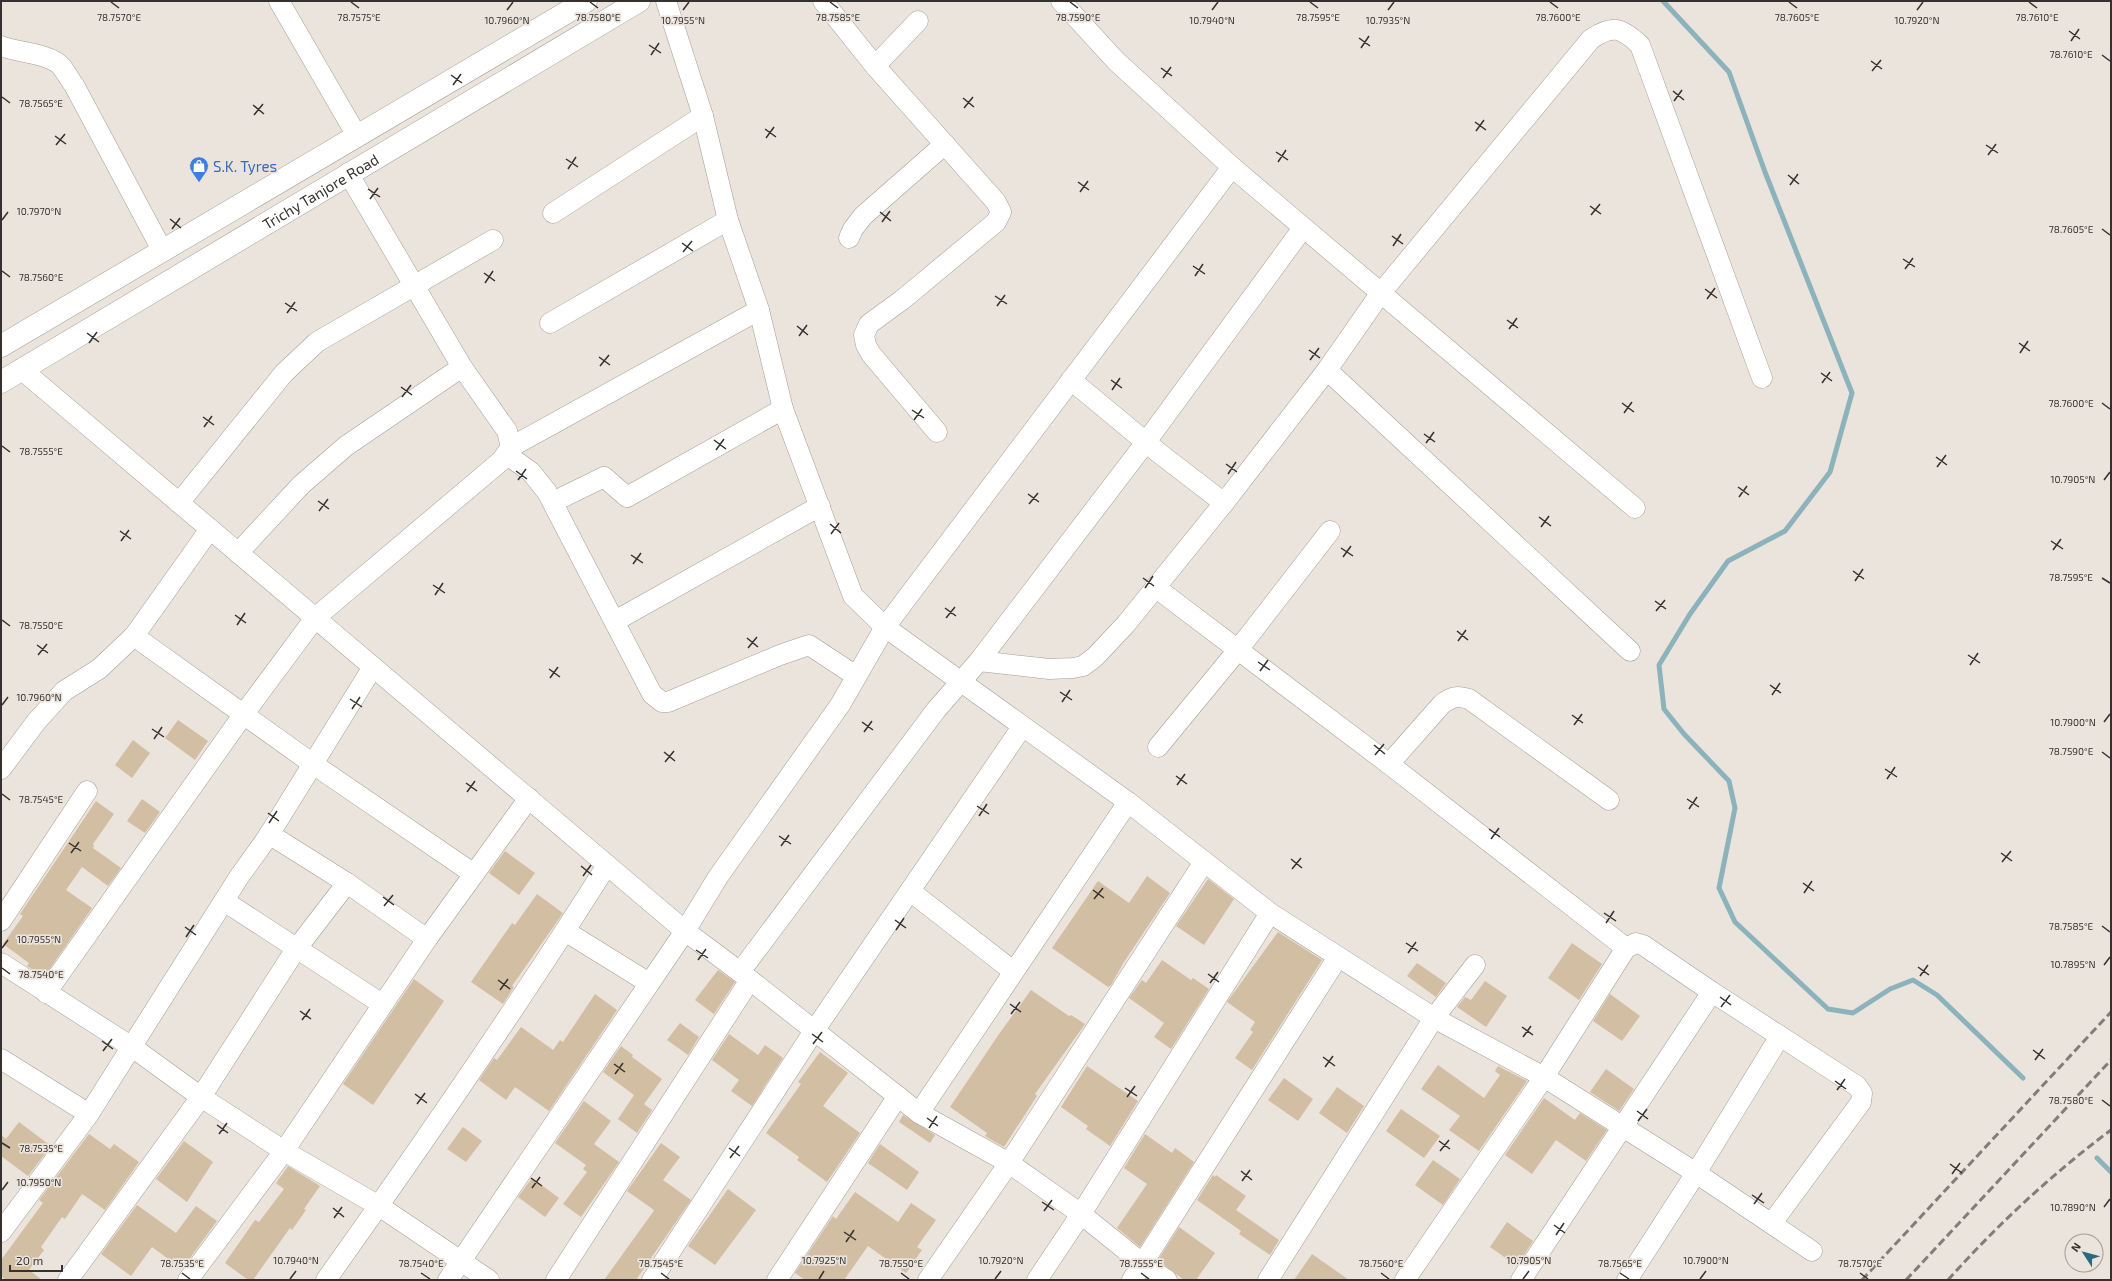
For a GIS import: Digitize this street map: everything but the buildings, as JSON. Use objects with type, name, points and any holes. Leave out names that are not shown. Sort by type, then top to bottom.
[{"type":"highway","name":"Trichy Tanjore Road","points":[[1,346],[586,1]]},
{"type":"highway","name":"Trichy Tanjore Road","points":[[1,382],[348,173],[639,1]]},
{"type":"street","points":[[279,1],[357,136]]},
{"type":"street","points":[[666,1],[703,116],[728,220],[759,310],[783,409],[854,596],[885,627],[1128,802],[1270,913],[1434,1018],[1544,1077],[1624,1126],[1812,1251]]},
{"type":"street","points":[[823,1],[875,66],[996,202],[1001,212],[996,222],[902,300],[869,324],[864,335],[866,344],[871,354],[937,432]]},
{"type":"street","points":[[1061,1],[1116,61],[1232,167],[1380,294],[1635,508]]},
{"type":"street","points":[[875,66],[918,20]]},
{"type":"street","points":[[979,661],[1050,669],[1083,666],[1095,657],[1126,624],[1224,503],[1326,370],[1380,294],[1591,39],[1604,30],[1617,29],[1630,36],[1640,45],[1762,378]]},
{"type":"street","points":[[1,46],[13,51],[38,55],[60,65],[74,85],[162,250]]},
{"type":"street","points":[[553,213],[703,116]]},
{"type":"street","points":[[849,238],[853,229],[863,216],[945,144]]},
{"type":"street","points":[[448,1280],[462,1262],[685,931],[718,877],[840,705],[885,627],[1232,167]]},
{"type":"street","points":[[348,173],[462,367],[507,431],[509,450],[531,472],[550,497],[652,694],[662,702],[668,702],[780,654],[809,645],[854,680]]},
{"type":"street","points":[[550,323],[728,220]]},
{"type":"street","points":[[556,1280],[745,976],[936,710],[979,661],[1146,442],[1303,228]]},
{"type":"street","points":[[179,503],[284,373],[312,347],[493,240]]},
{"type":"street","points":[[46,993],[243,715],[315,618],[501,461],[509,450],[759,310]]},
{"type":"street","points":[[238,553],[301,485],[346,446],[462,367]]},
{"type":"street","points":[[21,369],[685,931],[745,976],[919,1113],[1009,1163],[1081,1214],[1143,1264],[1167,1280]]},
{"type":"street","points":[[1326,370],[1630,651]]},
{"type":"street","points":[[1071,380],[1146,442],[1224,503]]},
{"type":"street","points":[[550,497],[604,477],[627,497],[783,409]]},
{"type":"street","points":[[615,621],[820,506]]},
{"type":"street","points":[[1,769],[36,722],[64,691],[99,669],[134,636],[210,529]]},
{"type":"street","points":[[1158,747],[1237,651],[1330,531]]},
{"type":"street","points":[[1155,587],[1237,651],[1389,764],[1626,948]]},
{"type":"street","points":[[134,636],[243,715],[474,874]]},
{"type":"street","points":[[1,1232],[89,1114],[224,901],[270,834],[373,667]]},
{"type":"street","points":[[1389,764],[1442,704],[1452,697],[1460,696],[1469,699],[1609,800]]},
{"type":"street","points":[[652,1280],[814,1031],[1022,727]]},
{"type":"street","points":[[1,921],[87,791]]},
{"type":"street","points":[[188,1280],[284,1151],[382,1004],[528,798]]},
{"type":"street","points":[[919,1113],[1128,802]]},
{"type":"street","points":[[270,834],[347,882],[427,939]]},
{"type":"street","points":[[326,1280],[379,1206],[565,931],[596,856]]},
{"type":"street","points":[[932,1279],[1204,862]]},
{"type":"street","points":[[68,1280],[201,1097],[297,949],[347,882]]},
{"type":"street","points":[[910,891],[1013,971]]},
{"type":"street","points":[[224,901],[382,1004]]},
{"type":"street","points":[[1037,1280],[1081,1214],[1270,913]]},
{"type":"street","points":[[565,931],[649,984]]},
{"type":"street","points":[[1405,1280],[1544,1077],[1626,948],[1636,943],[1643,945],[1712,992],[1857,1086],[1862,1093],[1861,1102],[1772,1223]]},
{"type":"street","points":[[1132,1280],[1338,957]]},
{"type":"street","points":[[1,963],[132,1047],[201,1097],[284,1151],[379,1206],[489,1280]]},
{"type":"street","points":[[1268,1280],[1434,1018],[1475,965]]},
{"type":"street","points":[[1521,1280],[1712,992]]},
{"type":"street","points":[[1627,1280],[1696,1173],[1780,1036]]},
{"type":"street","points":[[1,1059],[89,1114]]},
{"type":"street","points":[[777,1280],[898,1096]]},
{"type":"waterway","points":[[1663,1],[1729,72],[1765,172],[1852,393],[1830,472],[1785,531],[1728,561],[1690,614],[1659,665],[1664,709],[1684,734],[1729,781],[1735,808],[1719,888],[1735,922],[1828,1009],[1853,1013],[1890,989],[1913,980],[1937,995],[2023,1078]]},
{"type":"waterway","points":[[2097,1158],[2111,1172]]},
{"type":"railway","points":[[1862,1280],[2111,1012]]},
{"type":"railway","points":[[1906,1280],[2111,1060]]},
{"type":"railway","points":[[1948,1280],[1986,1240],[2046,1182],[2111,1130]]},
{"type":"place","name":"S.K. Tyres","points":[[199,183]]}]
